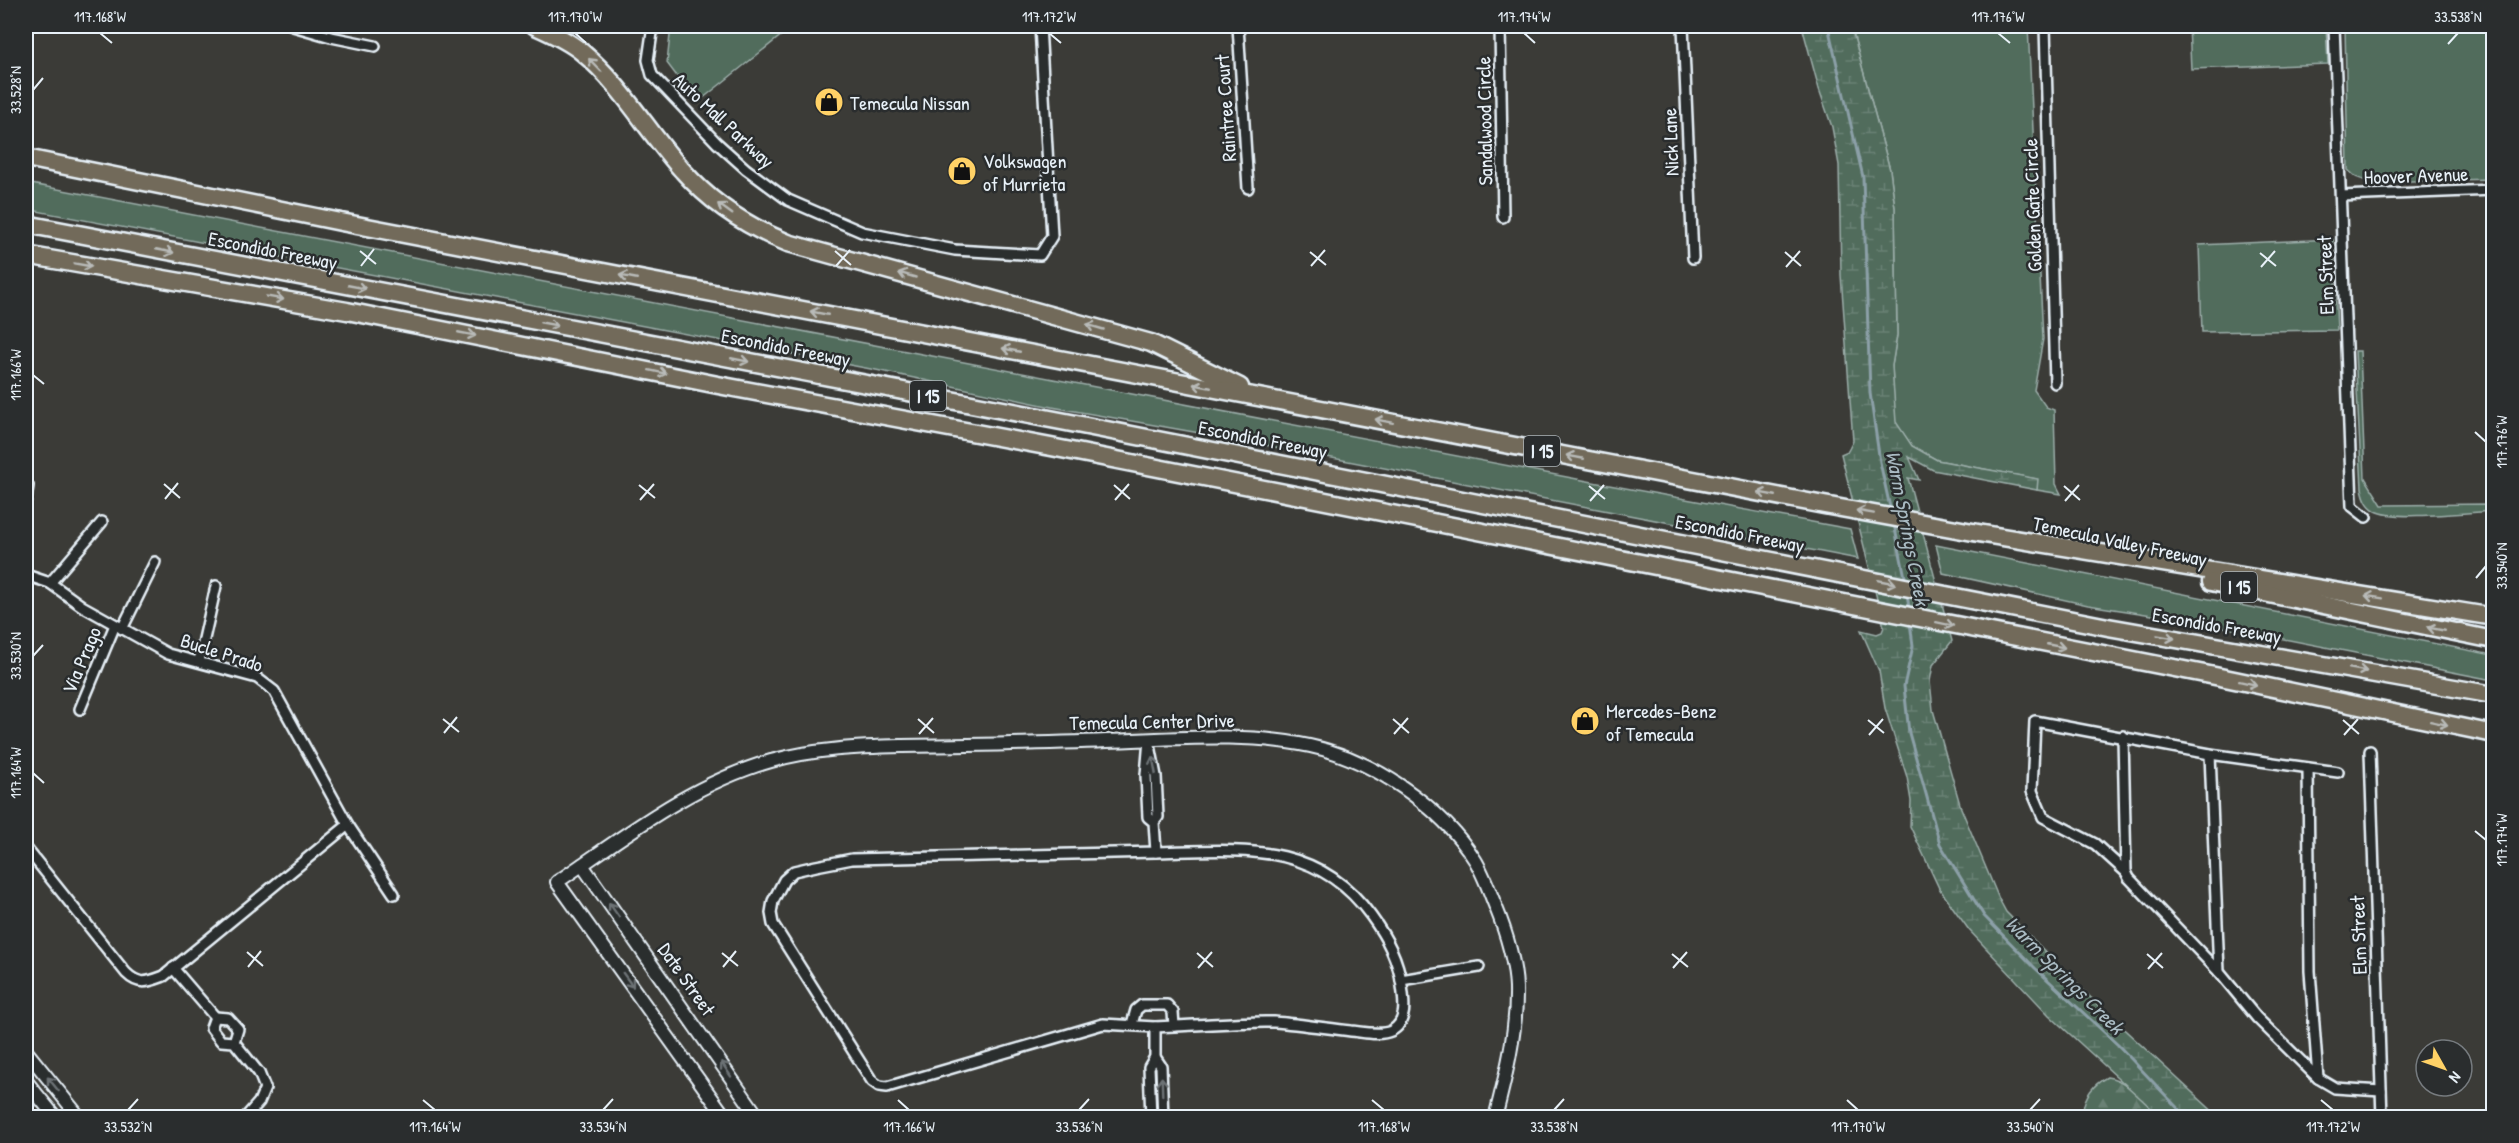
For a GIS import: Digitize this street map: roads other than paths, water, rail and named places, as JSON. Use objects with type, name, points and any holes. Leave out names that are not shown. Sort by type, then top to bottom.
[{"type":"highway","points":[[535,26],[583,53],[608,79],[683,171],[728,212],[765,234],[788,243],[1151,343],[1260,397]]},
{"type":"highway","name":"Escondido Freeway","points":[[26,158],[341,222],[1824,505],[1984,534],[2493,617]]},
{"type":"highway","name":"Escondido Freeway","points":[[26,224],[1066,422],[1997,603],[2108,627],[2493,695]]},
{"type":"highway","points":[[26,255],[359,313],[2220,677],[2493,734]]},
{"type":"highway","name":"Temecula Valley Freeway","points":[[1984,534],[2493,640]]},
{"type":"street","points":[[293,26],[330,37],[375,46]]},
{"type":"street","name":"Auto Mall Parkway","points":[[653,26],[648,60],[652,75],[695,122],[739,163],[788,200],[862,232],[955,250],[1040,255],[1052,236],[1040,26]]},
{"type":"street","name":"Raintree Court","points":[[1238,26],[1248,188]]},
{"type":"street","name":"Sandalwood Circle","points":[[1500,26],[1503,217]]},
{"type":"street","name":"Nick Lane","points":[[1683,26],[1693,258]]},
{"type":"street","name":"Golden Gate Circle","points":[[2045,26],[2055,383]]},
{"type":"street","name":"Elm Street","points":[[2334,26],[2352,506],[2366,517]]},
{"type":"street","name":"Hoover Avenue","points":[[2341,196],[2493,190]]},
{"type":"street","points":[[26,499],[27,486]]},
{"type":"street","points":[[50,583],[102,522]]},
{"type":"street","name":"Via Prago","points":[[80,709],[118,627],[155,562]]},
{"type":"street","name":"Bucle Prado","points":[[26,575],[50,583],[118,627],[168,654],[257,678],[274,691],[348,825],[394,894]]},
{"type":"street","points":[[199,661],[216,586]]},
{"type":"street","points":[[2126,872],[2095,844],[2043,817],[2032,790],[2035,721],[2211,754],[2338,772]]},
{"type":"street","points":[[2123,736],[2126,872],[2129,879],[2219,972],[2257,1017],[2318,1078],[2335,1088],[2381,1091]]},
{"type":"street","name":"Temecula Center Drive","points":[[726,1118],[557,882],[669,806],[699,790],[771,761],[806,753],[861,747],[1253,738],[1303,745],[1329,752],[1353,760],[1404,788],[1452,830],[1475,860],[1504,927],[1516,986],[1512,1045],[1495,1118]]},
{"type":"street","points":[[1149,740],[1156,776],[1158,816],[1154,822],[1156,852]]},
{"type":"street","name":"Elm Street","points":[[2370,751],[2382,1118]]},
{"type":"street","points":[[2211,754],[2219,972]]},
{"type":"street","points":[[2308,768],[2310,971],[2318,1078]]},
{"type":"street","points":[[26,848],[135,981],[146,983],[164,976],[348,825]]},
{"type":"street","points":[[1222,850],[1268,854],[1304,861],[1333,877],[1357,896],[1383,932],[1396,958],[1404,1011],[1400,1024],[1391,1032],[1373,1033],[1273,1022],[1155,1027],[1103,1024],[886,1087],[879,1086],[872,1081],[773,924],[771,913],[777,890],[794,871],[852,860],[1156,852],[1222,850]]},
{"type":"street","name":"Date Street","points":[[582,865],[759,1118]]},
{"type":"street","points":[[1401,980],[1479,967]]},
{"type":"street","points":[[173,968],[215,1017],[228,1018],[238,1029],[234,1042]]},
{"type":"street","points":[[1132,1024],[1136,1010],[1142,1005],[1159,1004],[1167,1005],[1173,1012],[1174,1026]]},
{"type":"street","points":[[215,1017],[211,1028],[221,1041],[234,1042],[259,1073],[265,1088],[259,1102],[245,1118]]},
{"type":"street","points":[[1151,1118],[1149,1067],[1155,1057],[1155,1027]]},
{"type":"street","points":[[26,1051],[80,1118]]},
{"type":"street","points":[[1155,1057],[1161,1066],[1163,1118]]},
{"type":"street","points":[[26,1081],[56,1118]]},
{"type":"waterway","name":"Warm Springs Creek","points":[[1828,26],[1863,177],[1870,393],[1880,462],[1891,512]]},
{"type":"waterway","name":"Warm Springs Creek","points":[[1894,524],[1906,582]]},
{"type":"waterway","name":"Warm Springs Creek","points":[[1907,592],[1909,609]]},
{"type":"waterway","name":"Warm Springs Creek","points":[[1910,622],[1913,646],[1904,686],[1909,733],[1940,844],[1984,916],[2035,968],[2118,1045],[2187,1118]]},
{"type":"place","name":"Temecula Nissan","points":[[829,102]]},
{"type":"place","name":"Volkswagen of Murrieta","points":[[962,171]]},
{"type":"place","name":"Mercedes-Benz of Temecula","points":[[1585,721]]}]
